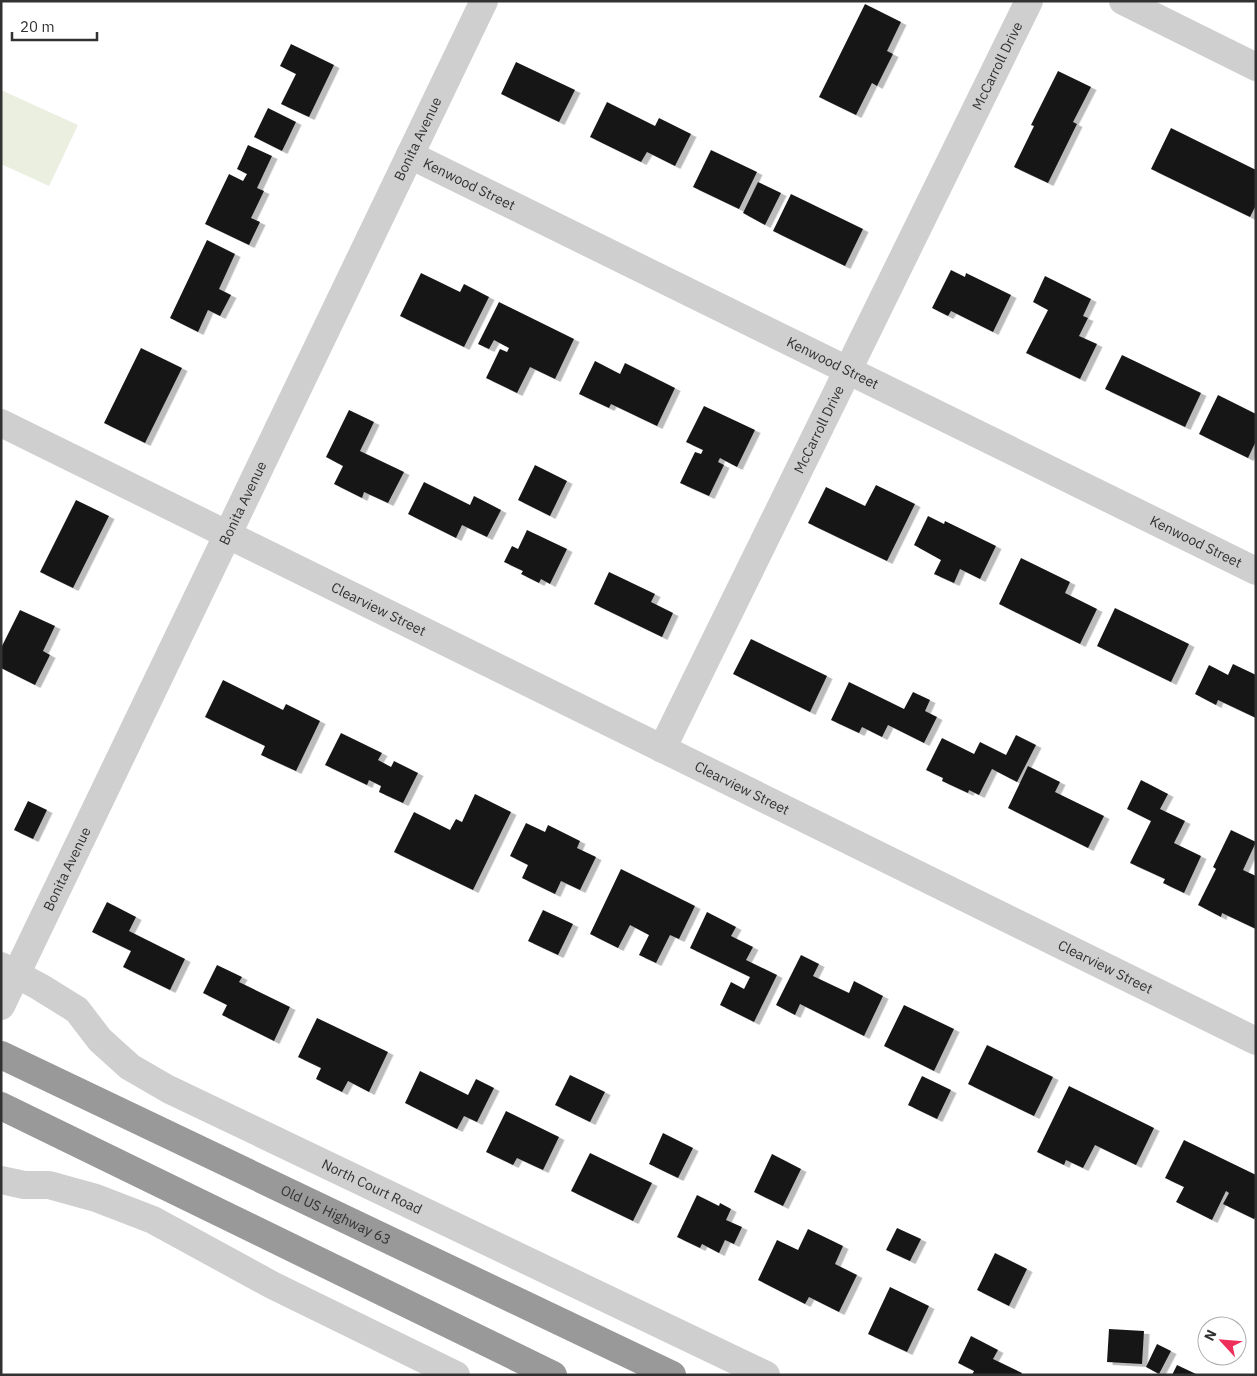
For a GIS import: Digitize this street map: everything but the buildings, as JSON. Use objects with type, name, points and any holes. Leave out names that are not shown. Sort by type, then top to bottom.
[{"type":"highway","name":"Old US Highway 63","points":[[1,1055],[672,1375]]},
{"type":"highway","points":[[1,1106],[553,1375]]},
{"type":"street","name":"Bonita Avenue","points":[[1,1006],[9,971],[227,536],[484,1]]},
{"type":"street","name":"McCarroll Drive","points":[[662,750],[1029,1]]},
{"type":"street","points":[[1123,1],[1256,66]]},
{"type":"street","name":"Kenwood Street","points":[[410,155],[1256,571]]},
{"type":"street","name":"Clearview Street","points":[[1,423],[1256,1042]]},
{"type":"street","name":"North Court Road","points":[[9,971],[40,987],[77,1010],[100,1040],[130,1067],[168,1089],[766,1375]]},
{"type":"street","points":[[1,1180],[24,1185],[49,1185],[96,1198],[153,1220],[272,1285],[456,1375]]},
{"type":"shaded area","points":[[1,90],[78,125],[49,186],[1,164]]}]
